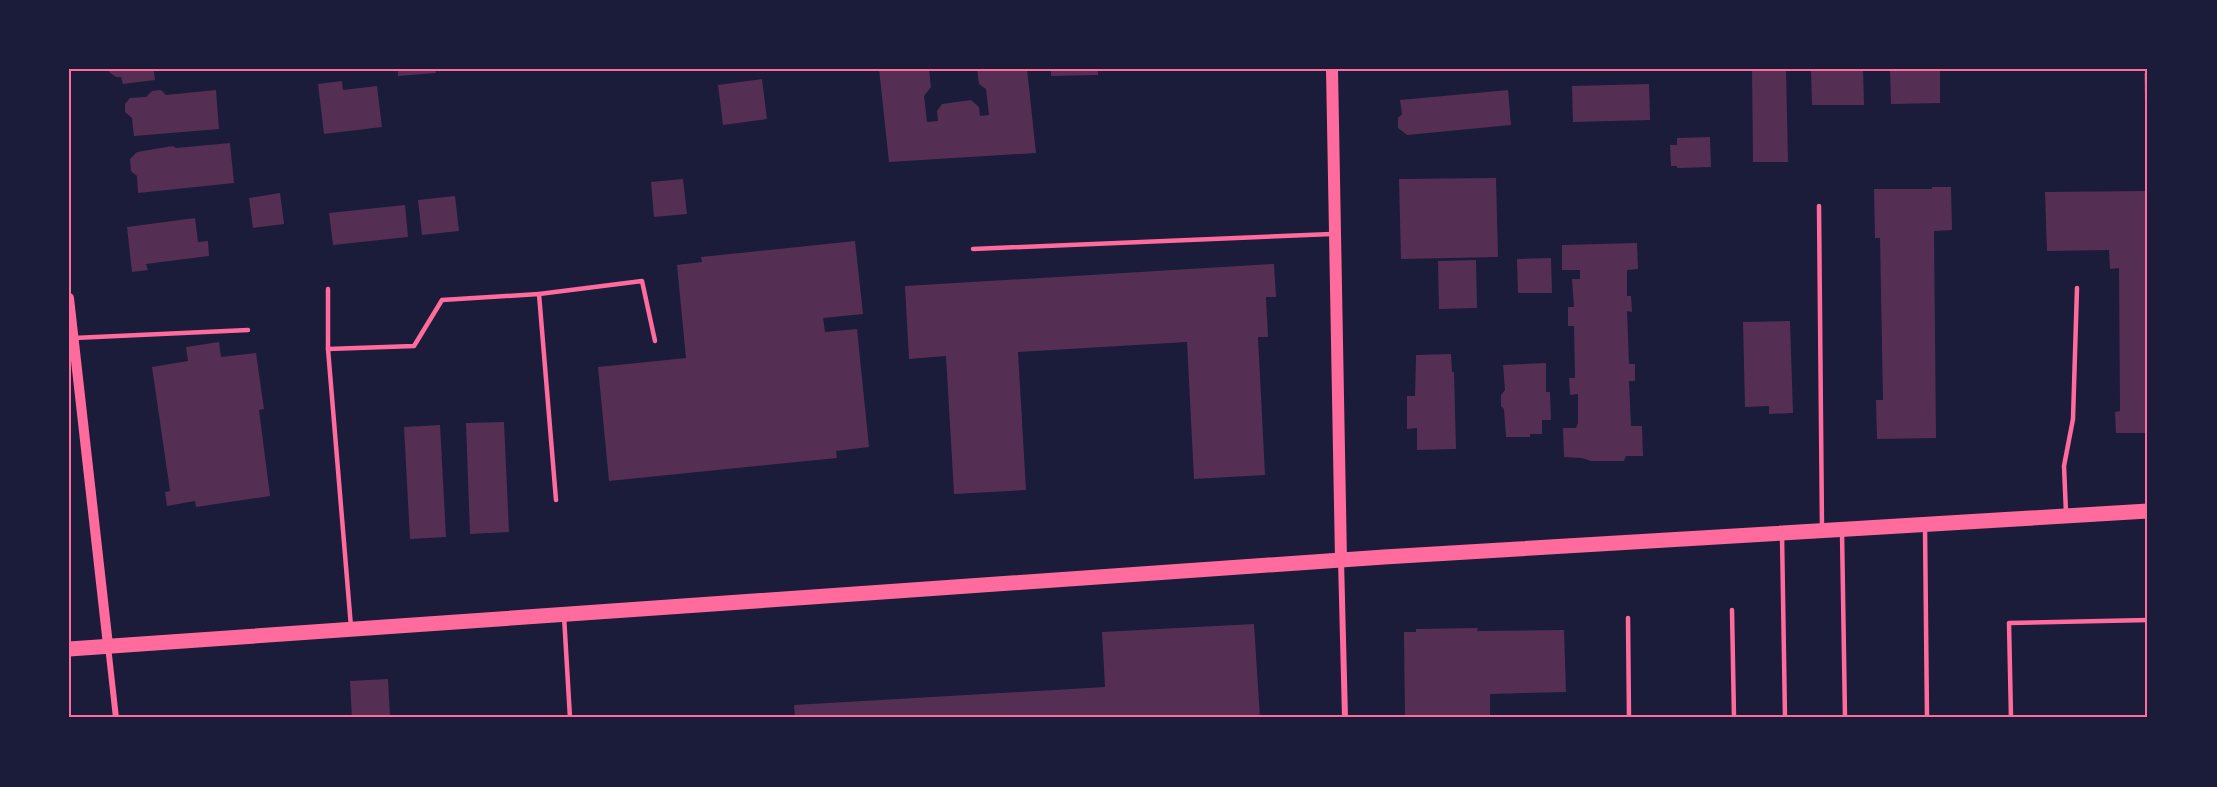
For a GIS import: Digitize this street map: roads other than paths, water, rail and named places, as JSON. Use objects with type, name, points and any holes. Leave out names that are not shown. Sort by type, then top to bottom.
[{"type":"main road","points":[[1332,69],[1341,560]]},
{"type":"main road","points":[[69,650],[108,645],[1341,560],[2148,511]]},
{"type":"street","points":[[69,298],[116,718]]},
{"type":"street","points":[[1341,560],[1345,718]]},
{"type":"lane","points":[[1819,206],[1822,531]]},
{"type":"lane","points":[[973,249],[1335,234]]},
{"type":"lane","points":[[328,349],[414,346],[442,300],[539,294],[642,281],[655,341]]},
{"type":"lane","points":[[2066,516],[2064,466],[2073,419],[2077,288]]},
{"type":"lane","points":[[328,289],[328,349],[351,628]]},
{"type":"lane","points":[[539,294],[556,500]]},
{"type":"lane","points":[[73,338],[248,330]]},
{"type":"lane","points":[[1925,524],[1927,718]]},
{"type":"lane","points":[[1842,529],[1845,718]]},
{"type":"lane","points":[[1782,533],[1785,718]]},
{"type":"lane","points":[[1732,610],[1734,718]]},
{"type":"lane","points":[[564,614],[570,718]]},
{"type":"lane","points":[[1628,618],[1629,718]]},
{"type":"lane","points":[[2011,718],[2009,623],[2148,620]]}]
